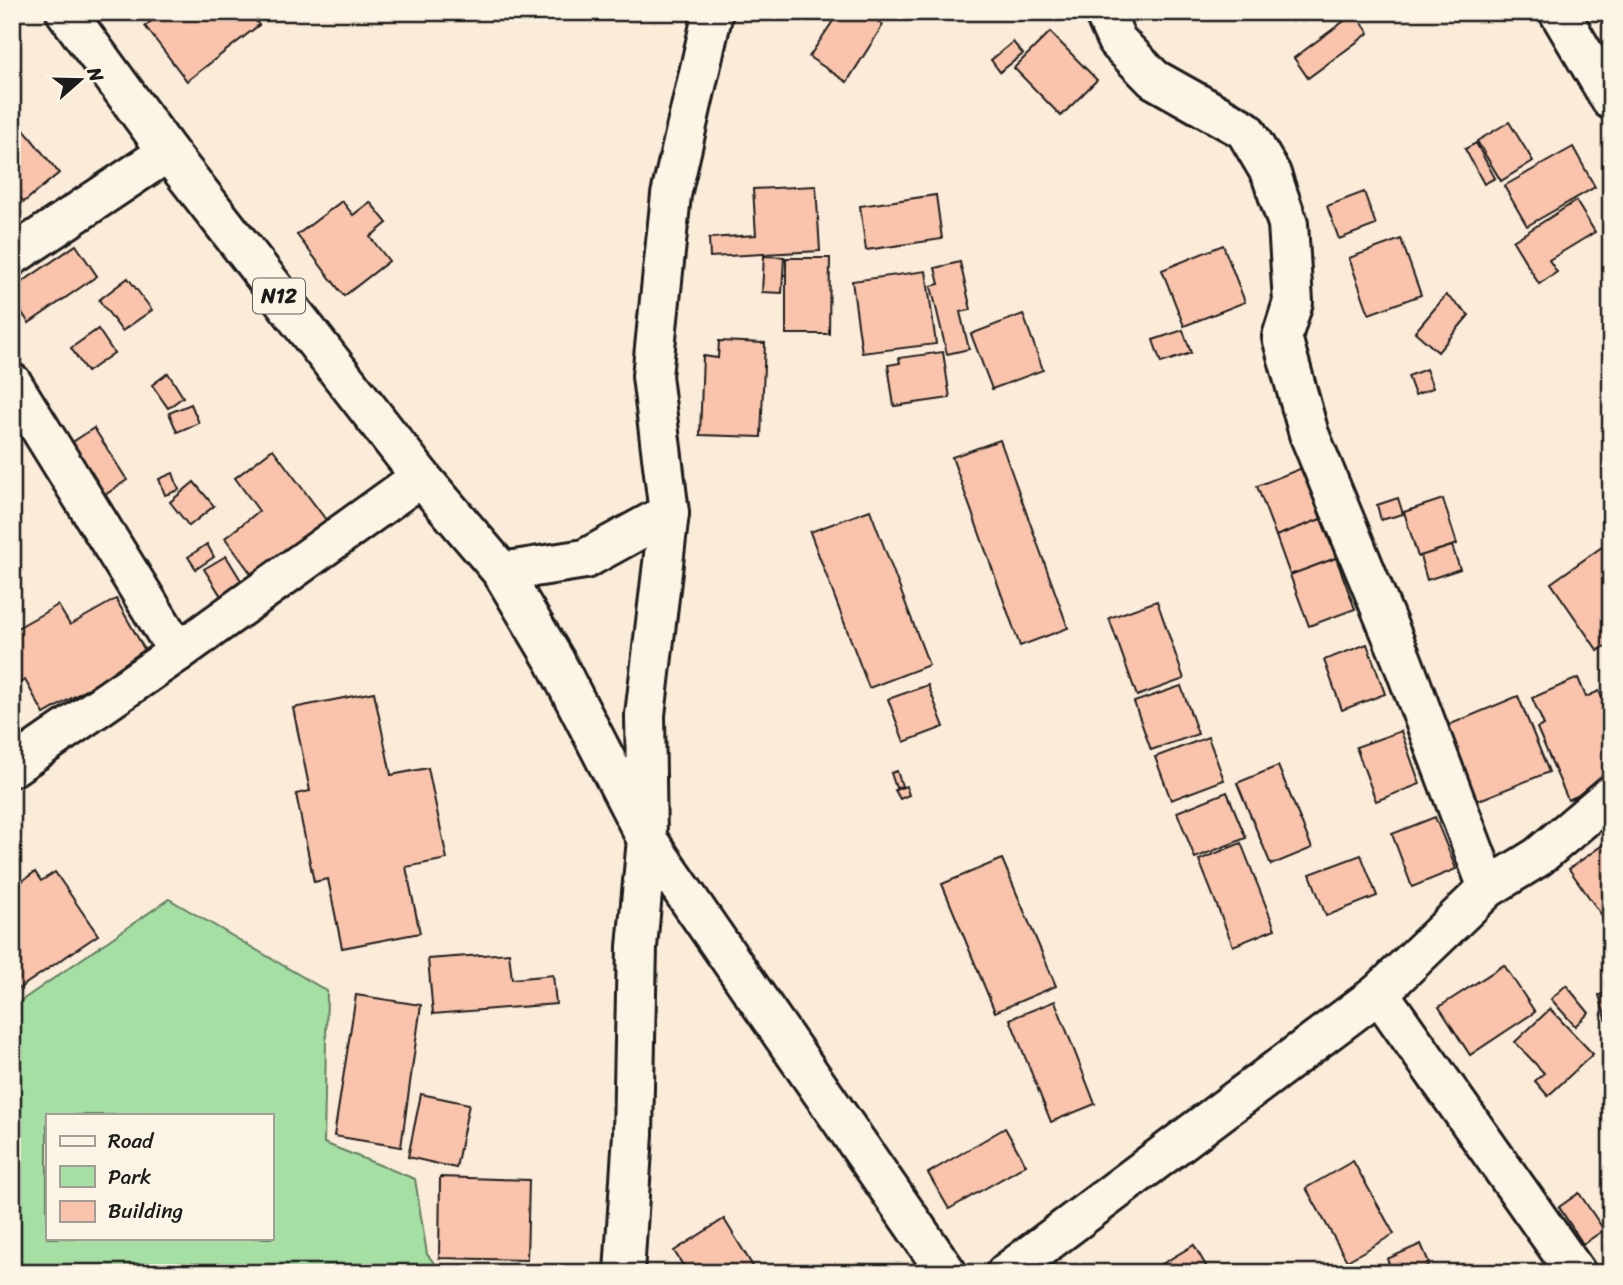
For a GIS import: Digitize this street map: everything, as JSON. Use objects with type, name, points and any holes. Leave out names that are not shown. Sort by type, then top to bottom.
[{"type":"street","name":"N12","points":[[66,12],[167,152],[421,477],[502,572]]},
{"type":"street","points":[[624,1273],[633,1134],[637,947],[647,839],[645,715],[669,513],[652,376],[671,195],[713,12]]},
{"type":"street","points":[[1104,12],[1116,41],[1154,79],[1245,130],[1271,174],[1288,224],[1293,302],[1282,337],[1309,434],[1402,660],[1488,888]]},
{"type":"street","points":[[1559,12],[1611,100]]},
{"type":"street","points":[[12,256],[167,152]]},
{"type":"street","points":[[12,383],[178,652]]},
{"type":"street","points":[[16,755],[178,652],[421,477]]},
{"type":"street","points":[[669,513],[585,559],[502,572],[555,661],[647,839],[947,1273]]},
{"type":"street","points":[[1006,1273],[1379,993],[1488,888],[1538,856],[1611,795]]},
{"type":"street","points":[[1379,993],[1576,1273]]},
{"type":"green space","points":[[169,899],[327,991],[324,1143],[415,1179],[427,1254],[442,1273],[12,1273],[12,1007]]},
{"type":"building","points":[[163,12],[249,12],[259,25],[187,81],[145,26]]},
{"type":"building","points":[[839,12],[864,12],[883,25],[847,82],[809,57]]},
{"type":"building","points":[[1355,13],[1369,33],[1308,78],[1294,58]]},
{"type":"building","points":[[1050,32],[1097,80],[1061,116],[1014,68]]},
{"type":"building","points":[[1013,42],[1023,54],[1000,72],[991,60]]},
{"type":"building","points":[[12,115],[59,173],[24,202],[12,187]]},
{"type":"building","points":[[1509,122],[1533,161],[1501,181],[1477,141]]},
{"type":"building","points":[[1476,143],[1495,178],[1484,184],[1465,149]]},
{"type":"building","points":[[1573,147],[1595,187],[1527,226],[1504,186]]},
{"type":"building","points":[[816,186],[820,251],[710,257],[709,238],[756,235],[753,189]]},
{"type":"building","points":[[1364,192],[1376,225],[1339,239],[1327,206]]},
{"type":"building","points":[[936,195],[942,239],[866,250],[860,206]]},
{"type":"building","points":[[12,200],[21,213],[12,220]]},
{"type":"building","points":[[342,201],[353,215],[370,202],[387,223],[370,237],[389,261],[344,296],[297,235]]},
{"type":"building","points":[[1576,201],[1595,232],[1549,260],[1557,272],[1539,284],[1513,241]]},
{"type":"building","points":[[1401,239],[1421,295],[1369,314],[1349,258]]},
{"type":"building","points":[[76,245],[97,276],[29,323],[12,298],[12,289]]},
{"type":"building","points":[[1223,245],[1245,302],[1184,326],[1162,270]]},
{"type":"building","points":[[764,256],[784,257],[782,293],[762,292]]},
{"type":"building","points":[[786,258],[830,258],[829,334],[786,334]]},
{"type":"building","points":[[960,262],[971,310],[960,312],[969,349],[947,354],[931,286],[939,284],[935,268]]},
{"type":"building","points":[[926,271],[936,344],[862,353],[852,281]]},
{"type":"building","points":[[128,278],[152,310],[122,331],[99,300]]},
{"type":"building","points":[[1446,295],[1469,315],[1438,352],[1415,332]]},
{"type":"building","points":[[1023,314],[1043,370],[992,389],[971,334]]},
{"type":"building","points":[[98,329],[114,353],[87,372],[71,348]]},
{"type":"building","points":[[1183,330],[1191,353],[1161,363],[1153,340]]},
{"type":"building","points":[[719,341],[765,343],[761,437],[700,435],[703,356],[718,358]]},
{"type":"building","points":[[943,352],[950,398],[894,406],[888,365],[900,363],[899,358]]},
{"type":"building","points":[[1426,369],[1433,388],[1415,395],[1408,376]]},
{"type":"building","points":[[168,373],[183,397],[168,408],[152,385]]},
{"type":"building","points":[[191,404],[199,423],[177,432],[169,413]]},
{"type":"building","points":[[94,428],[127,480],[99,499],[65,447]]},
{"type":"building","points":[[1000,440],[1068,628],[1020,646],[952,457]]},
{"type":"building","points":[[273,449],[332,528],[258,583],[225,538],[259,511],[235,478]]},
{"type":"building","points":[[1302,468],[1321,519],[1276,536],[1257,486]]},
{"type":"building","points":[[173,473],[179,490],[165,495],[159,479]]},
{"type":"building","points":[[194,482],[214,506],[189,526],[170,502]]},
{"type":"building","points":[[1398,498],[1403,514],[1381,520],[1377,505]]},
{"type":"building","points":[[1443,499],[1457,544],[1418,557],[1404,512]]},
{"type":"building","points":[[870,510],[929,665],[869,688],[810,532]]},
{"type":"building","points":[[1321,519],[1336,558],[1290,575],[1276,536]]},
{"type":"building","points":[[207,544],[214,557],[196,569],[188,557]]},
{"type":"building","points":[[1452,546],[1460,569],[1427,580],[1420,556]]},
{"type":"building","points":[[1602,547],[1611,560],[1611,642],[1598,651],[1551,583]]},
{"type":"building","points":[[226,556],[242,582],[221,596],[204,569]]},
{"type":"building","points":[[1336,558],[1355,609],[1309,626],[1290,575]]},
{"type":"building","points":[[116,599],[147,654],[44,714],[25,680],[12,687],[12,631],[58,605],[70,625]]},
{"type":"building","points":[[1157,601],[1184,679],[1137,696],[1109,618]]},
{"type":"building","points":[[1367,644],[1385,694],[1342,710],[1324,660]]},
{"type":"building","points":[[1578,678],[1586,697],[1599,691],[1611,717],[1611,781],[1568,800],[1537,728],[1544,725],[1532,698]]},
{"type":"building","points":[[928,685],[944,727],[904,742],[888,699]]},
{"type":"building","points":[[1181,686],[1198,734],[1151,750],[1134,702]]},
{"type":"building","points":[[374,692],[391,775],[428,768],[447,859],[406,867],[420,933],[342,948],[328,879],[314,882],[296,794],[310,791],[293,708]]},
{"type":"building","points":[[1518,696],[1549,772],[1462,807],[1446,726]]},
{"type":"building","points":[[1401,731],[1420,784],[1376,801],[1356,747]]},
{"type":"building","points":[[1208,737],[1224,780],[1171,800],[1155,757]]},
{"type":"building","points":[[1278,766],[1312,848],[1271,865],[1237,783]]},
{"type":"building","points":[[897,771],[902,786],[896,788],[891,773]]},
{"type":"building","points":[[906,786],[909,795],[900,799],[895,790]]},
{"type":"building","points":[[1227,792],[1246,838],[1195,858],[1177,812]]},
{"type":"building","points":[[1435,817],[1456,869],[1412,887],[1392,834]]},
{"type":"building","points":[[1611,839],[1611,912],[1603,917],[1569,869]]},
{"type":"building","points":[[1241,843],[1275,929],[1233,946],[1199,860]]},
{"type":"building","points":[[1361,855],[1377,896],[1326,916],[1310,874]]},
{"type":"building","points":[[1002,859],[1056,986],[995,1012],[942,884]]},
{"type":"building","points":[[35,872],[41,881],[55,872],[98,935],[12,993],[12,873],[19,883]]},
{"type":"building","points":[[509,953],[512,979],[553,975],[556,1004],[433,1014],[428,959]]},
{"type":"building","points":[[1504,965],[1535,1012],[1470,1055],[1439,1007]]},
{"type":"building","points":[[1566,985],[1589,1013],[1575,1026],[1551,999]]},
{"type":"building","points":[[1611,992],[1611,1021],[1607,1022],[1599,995]]},
{"type":"building","points":[[356,995],[421,1005],[401,1147],[334,1136]]},
{"type":"building","points":[[1055,1001],[1095,1104],[1051,1122],[1010,1019]]},
{"type":"building","points":[[1550,1009],[1593,1054],[1548,1096],[1535,1081],[1544,1073],[1515,1042]]},
{"type":"building","points":[[421,1094],[469,1104],[456,1168],[408,1157]]},
{"type":"building","points":[[1005,1128],[1026,1165],[949,1209],[928,1173]]},
{"type":"building","points":[[1353,1161],[1394,1234],[1347,1261],[1306,1188]]},
{"type":"building","points":[[440,1177],[529,1180],[527,1260],[439,1258]]},
{"type":"building","points":[[1579,1193],[1604,1230],[1583,1244],[1559,1207]]},
{"type":"building","points":[[724,1219],[757,1273],[688,1273],[674,1251]]},
{"type":"building","points":[[1421,1244],[1430,1265],[1413,1273],[1393,1273],[1387,1259]]},
{"type":"building","points":[[1194,1245],[1210,1273],[1147,1273]]}]
